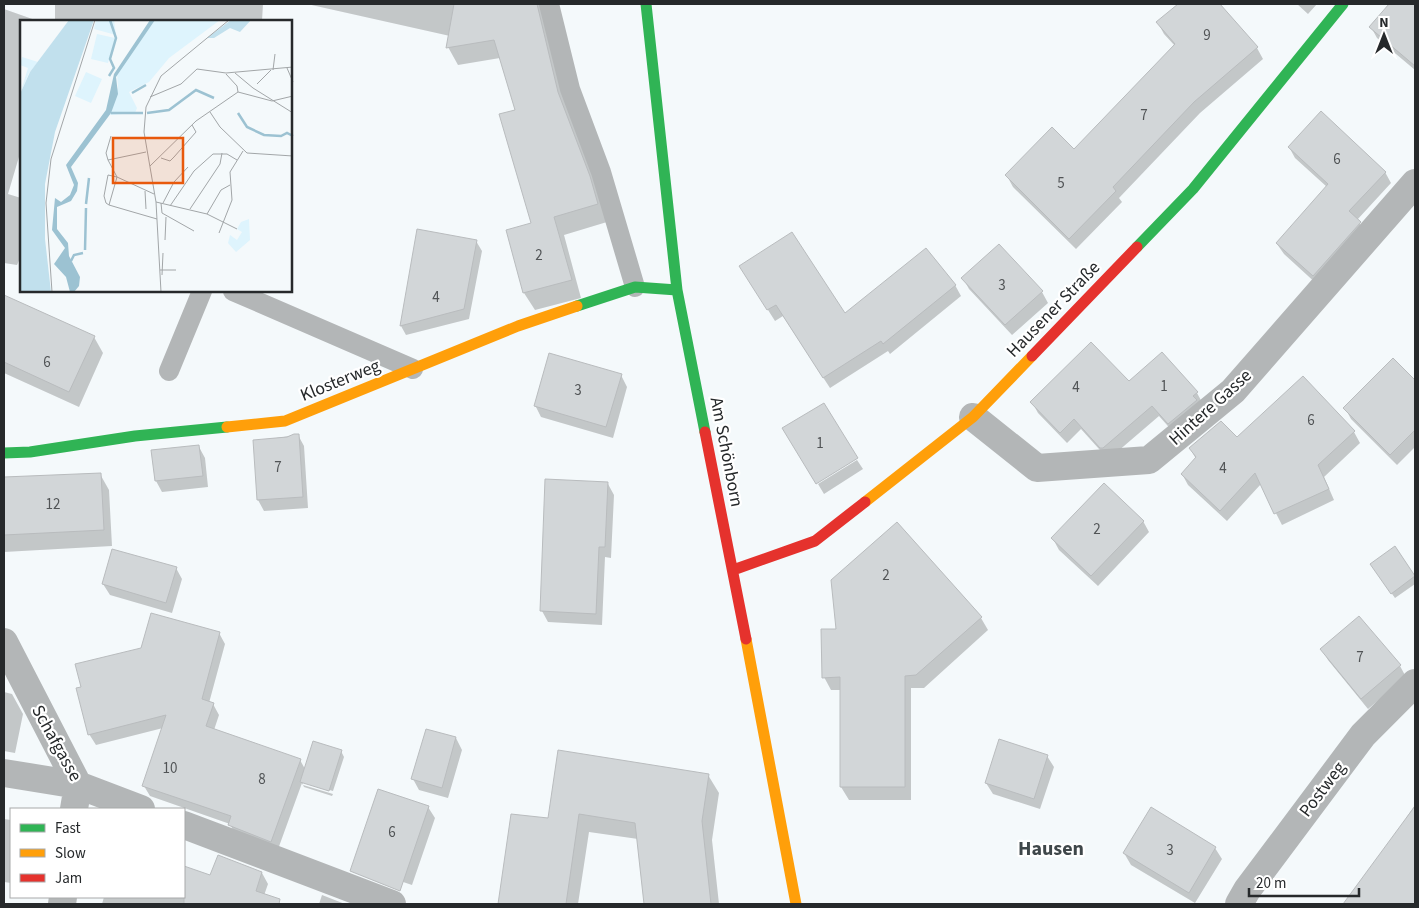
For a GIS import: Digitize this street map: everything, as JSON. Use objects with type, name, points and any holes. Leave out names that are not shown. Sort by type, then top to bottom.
[{"type":"street","name":"Am Schönborn","points":[[646,4],[677,290],[796,904]]},
{"type":"street","name":"Hausener Straße","points":[[732,570],[815,541],[973,417],[1193,190],[1343,4]]},
{"type":"street","name":"Hintere Gasse","points":[[973,417],[1037,468],[1149,460],[1233,391],[1415,183]]},
{"type":"street","name":"Klosterweg","points":[[4,453],[30,452],[135,436],[285,421],[518,326],[635,287],[677,290]]},
{"type":"street","name":"Schafgasse","points":[[4,642],[76,797],[136,808]]},
{"type":"street","name":"Postweg","points":[[1239,904],[1247,890],[1363,735],[1415,683]]},
{"type":"street","points":[[4,773],[76,797]]},
{"type":"street","points":[[185,826],[392,904]]},
{"type":"lane","points":[[549,4],[570,89],[601,172],[635,287]]},
{"type":"lane","points":[[169,371],[202,292]]},
{"type":"lane","points":[[235,292],[413,369]]},
{"type":"building","points":[[454,4],[537,4],[558,92],[590,176],[598,204],[554,217],[572,280],[523,293],[506,230],[531,223],[499,114],[515,110],[494,40],[446,48]]},
{"type":"building","points":[[1178,4],[1220,4],[1258,47],[1194,102],[1113,187],[1116,191],[1069,239],[1005,175],[1052,127],[1074,149],[1175,44],[1156,22]]},
{"type":"building","points":[[1389,4],[1415,4],[1415,66],[1369,27]]},
{"type":"building","points":[[1321,111],[1386,172],[1349,211],[1361,222],[1313,276],[1276,243],[1328,184],[1288,147]]},
{"type":"building","points":[[417,229],[477,240],[464,309],[400,326]]},
{"type":"building","points":[[792,232],[845,313],[926,248],[956,285],[883,344],[881,341],[823,378],[776,305],[767,310],[739,266]]},
{"type":"building","points":[[999,244],[1043,291],[1005,325],[961,278]]},
{"type":"building","points":[[4,295],[95,336],[69,392],[4,362]]},
{"type":"building","points":[[1091,342],[1129,381],[1162,352],[1198,392],[1193,396],[1197,400],[1168,424],[1152,406],[1103,448],[1100,448],[1074,419],[1060,433],[1030,402]]},
{"type":"building","points":[[549,353],[622,374],[606,427],[534,406]]},
{"type":"building","points":[[1393,358],[1415,380],[1415,430],[1390,455],[1343,408]]},
{"type":"building","points":[[1303,376],[1355,431],[1318,465],[1329,489],[1274,514],[1255,473],[1220,511],[1181,474],[1196,457],[1189,448],[1221,421],[1237,437]]},
{"type":"building","points":[[824,403],[858,458],[816,484],[782,428]]},
{"type":"building","points":[[299,434],[303,497],[257,500],[253,440],[287,437]]},
{"type":"building","points":[[199,445],[203,476],[155,481],[151,450]]},
{"type":"building","points":[[101,473],[104,530],[4,535],[4,477]]},
{"type":"building","points":[[545,479],[608,482],[605,547],[599,547],[596,614],[540,611]]},
{"type":"building","points":[[1104,483],[1144,521],[1091,576],[1051,538]]},
{"type":"building","points":[[897,522],[982,617],[916,675],[905,676],[905,787],[840,787],[840,677],[822,678],[821,629],[836,629],[831,580]]},
{"type":"building","points":[[1395,546],[1415,576],[1391,594],[1370,564]]},
{"type":"building","points":[[112,549],[177,567],[166,603],[102,584]]},
{"type":"building","points":[[151,613],[220,632],[202,699],[214,703],[206,726],[301,759],[271,842],[228,825],[231,816],[142,786],[166,715],[88,735],[76,688],[81,687],[75,664],[141,648]]},
{"type":"building","points":[[1359,616],[1401,665],[1361,699],[1320,649]]},
{"type":"building","points":[[426,729],[456,737],[442,788],[411,779]]},
{"type":"building","points":[[999,739],[1048,755],[1034,799],[985,783]]},
{"type":"building","points":[[313,741],[342,750],[329,791],[300,782]]},
{"type":"building","points":[[558,750],[709,774],[702,821],[711,904],[644,904],[635,823],[579,814],[566,904],[498,904],[511,814],[548,818]]},
{"type":"building","points":[[378,789],[429,806],[400,891],[350,871]]},
{"type":"building","points":[[1415,806],[1415,904],[1343,904]]},
{"type":"building","points":[[1151,807],[1216,847],[1189,893],[1123,853]]},
{"type":"building","points":[[218,855],[262,872],[256,891],[280,899],[279,904],[184,904],[185,866],[210,875]]},
{"type":"traffic: fast","points":[[646,4],[677,290],[705,432]]},
{"type":"traffic: fast","points":[[1137,247],[1193,189],[1343,4]]},
{"type":"traffic: fast","points":[[577,306],[635,287],[677,290]]},
{"type":"traffic: fast","points":[[4,453],[30,452],[135,436],[227,427]]},
{"type":"traffic: slow","points":[[227,427],[285,421],[518,326],[577,306]]},
{"type":"traffic: slow","points":[[865,502],[973,417],[1032,356]]},
{"type":"traffic: slow","points":[[746,639],[796,904]]},
{"type":"traffic: jam","points":[[1032,356],[1137,247]]},
{"type":"traffic: jam","points":[[705,432],[746,639]]},
{"type":"traffic: jam","points":[[733,570],[815,541],[865,502]]},
{"type":"district","name":"Hausen","points":[[1051,848]]}]
